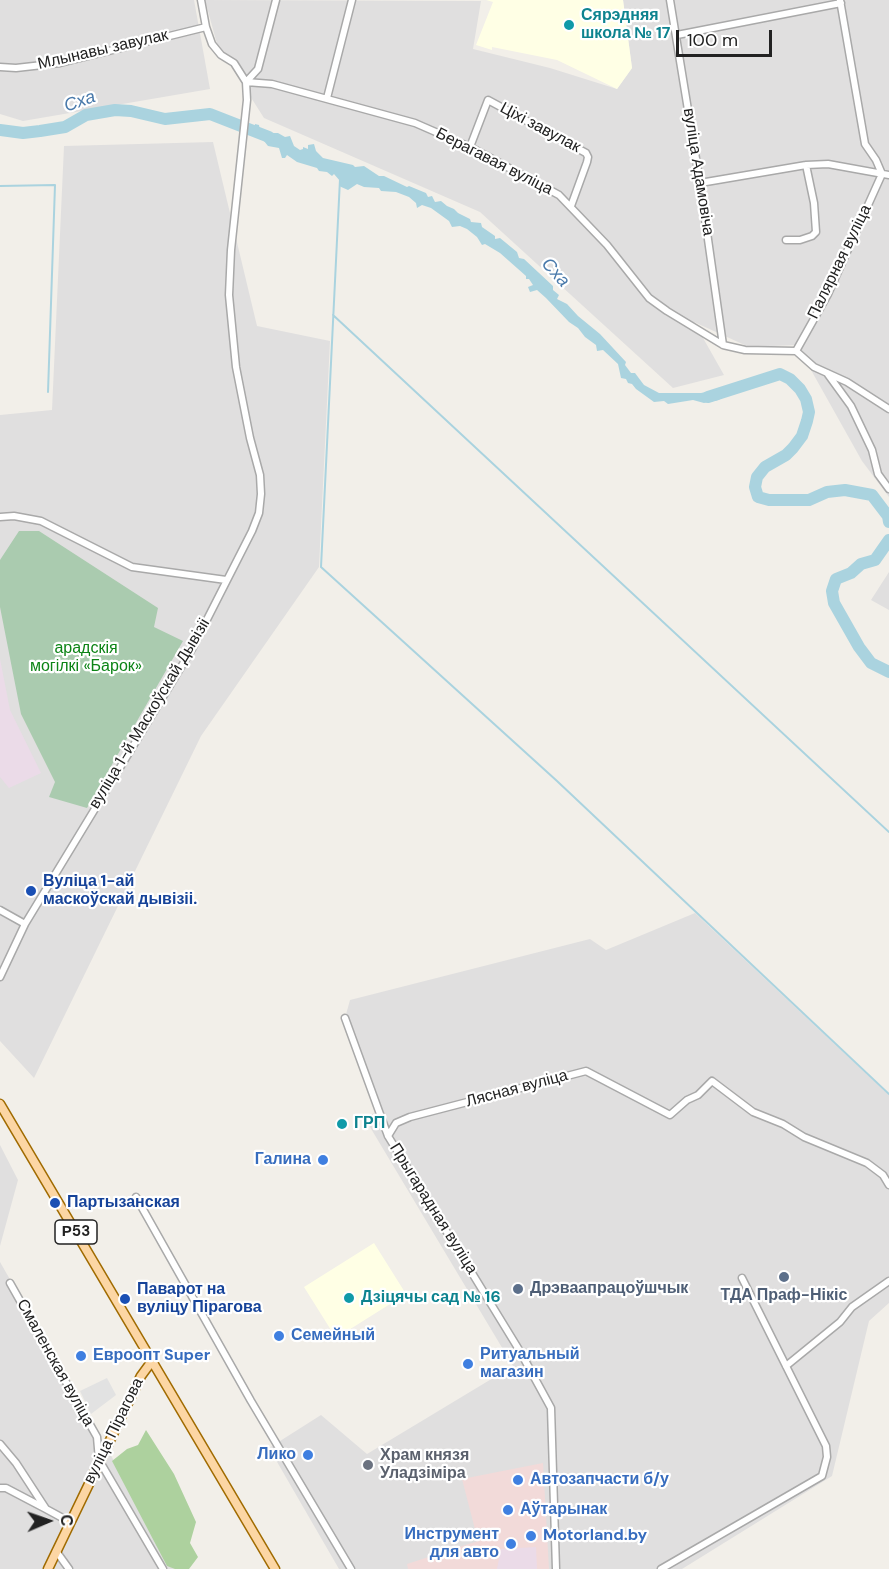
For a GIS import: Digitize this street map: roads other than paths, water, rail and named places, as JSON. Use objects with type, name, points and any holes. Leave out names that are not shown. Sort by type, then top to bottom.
[{"type":"main road","name":"Р53","points":[[0,1104],[275,1569]]},
{"type":"main road","name":"вуліца Пірагова","points":[[48,1569],[141,1376],[152,1361]]},
{"type":"street","points":[[201,0],[212,44],[221,55],[234,63],[246,82],[258,69],[276,0]]},
{"type":"street","points":[[327,98],[352,0]]},
{"type":"street","name":"вуліца Адамовіча","points":[[670,0],[700,183],[723,345]]},
{"type":"street","points":[[677,35],[840,2],[865,144],[887,174]]},
{"type":"street","name":"Млынавы завулак","points":[[0,67],[16,68],[60,63],[206,27]]},
{"type":"street","name":"Берагавая вуліца","points":[[246,82],[272,84],[415,123],[470,147],[559,195],[607,244],[650,298],[667,312],[723,345]]},
{"type":"street","name":"вуліца 1-й Маскоўскай Дывізіі","points":[[0,977],[25,924],[192,649],[259,513],[260,475],[236,367],[229,295],[231,250],[247,100],[246,82]]},
{"type":"street","name":"Ціхі завулак","points":[[470,147],[488,100],[586,153],[587,162],[571,206]]},
{"type":"street","points":[[700,183],[806,165],[828,164],[887,174]]},
{"type":"street","points":[[786,240],[800,240],[816,232],[814,203],[806,165]]},
{"type":"street","name":"Палярная вуліца","points":[[796,351],[828,294],[887,174]]},
{"type":"street","points":[[723,345],[745,350],[796,351],[814,367],[847,382],[889,409]]},
{"type":"street","points":[[827,373],[851,406],[872,450],[878,474],[889,489]]},
{"type":"street","points":[[0,517],[14,516],[41,521],[132,567],[226,580]]},
{"type":"street","points":[[0,910],[25,924]]},
{"type":"street","name":"Прыгарадная вуліца","points":[[345,1018],[388,1136],[521,1353],[551,1408],[556,1569]]},
{"type":"street","name":"Лясная вуліца","points":[[388,1136],[396,1123],[410,1117],[586,1071],[670,1115],[698,1095],[712,1081],[753,1112],[783,1124],[804,1137],[867,1163],[883,1175],[889,1185]]},
{"type":"street","points":[[136,1197],[351,1569]]},
{"type":"street","points":[[662,1569],[822,1476],[827,1457],[826,1446],[742,1278]]},
{"type":"street","points":[[786,1366],[840,1322],[852,1307],[889,1281]]},
{"type":"street","name":"Смаленская вуліца","points":[[10,1283],[97,1437],[99,1460],[163,1569]]},
{"type":"street","points":[[0,1444],[16,1463],[46,1509]]},
{"type":"street","points":[[0,1488],[6,1488],[70,1522]]},
{"type":"street","points":[[56,1551],[69,1569]]},
{"type":"water","points":[[255,124],[259,125],[260,131],[278,133],[285,137],[290,136],[294,146],[300,150],[303,147],[308,149],[308,145],[314,144],[316,151],[323,158],[355,167],[364,166],[379,176],[426,193],[428,197],[432,196],[435,202],[441,201],[470,219],[471,222],[481,223],[482,227],[495,236],[495,239],[500,238],[517,252],[519,258],[524,259],[553,286],[553,290],[559,295],[557,299],[567,304],[600,334],[626,362],[625,365],[631,373],[635,373],[644,385],[659,393],[701,393],[720,389],[723,395],[719,400],[704,403],[693,400],[668,404],[664,401],[654,402],[628,383],[626,379],[621,378],[618,364],[603,350],[597,351],[596,345],[537,290],[530,292],[528,287],[533,285],[529,279],[526,279],[526,276],[500,253],[485,244],[482,245],[477,237],[467,229],[460,226],[452,227],[449,221],[431,208],[422,205],[417,208],[416,203],[409,197],[396,192],[381,191],[379,188],[357,184],[348,190],[339,186],[340,181],[334,174],[332,176],[327,172],[319,171],[287,155],[282,158],[279,148],[268,146],[260,136],[254,134]]},
{"type":"waterway","name":"Сха","points":[[0,130],[23,133],[65,127],[86,115],[115,110],[131,111],[165,119],[210,114],[269,137]]},
{"type":"waterway","points":[[340,179],[321,567],[557,781],[889,1094]]},
{"type":"waterway","points":[[0,186],[55,185],[48,392]]},
{"type":"waterway","points":[[333,315],[889,832]]},
{"type":"waterway","name":"Сха","points":[[708,397],[780,374],[790,379],[806,399],[809,412],[807,421],[802,436],[793,448],[786,455],[765,467],[757,477],[755,487],[758,497],[769,500],[809,500],[827,492],[845,490],[872,495],[888,516],[889,522]]},
{"type":"waterway","name":"Сха","points":[[889,540],[875,560],[861,564],[851,573],[836,579],[832,591],[834,603],[859,647],[871,663],[889,672]]},
{"type":"place","name":"Сярэдняя школа № 17","points":[[569,25]]},
{"type":"place","name":"Вуліца 1-ай маскоўскай дывізіі.","points":[[31,891]]},
{"type":"place","name":"ГРП","points":[[342,1124]]},
{"type":"place","name":"Галина","points":[[323,1160]]},
{"type":"place","name":"Партызанская","points":[[55,1203]]},
{"type":"place","name":"ТДА Праф-Нікіс","points":[[784,1277]]},
{"type":"place","name":"Дрэваапрацоўшчык","points":[[518,1289]]},
{"type":"place","name":"Дзіцячы сад № 16","points":[[349,1298]]},
{"type":"place","name":"Паварот на вуліцу Пірагова","points":[[125,1299]]},
{"type":"place","name":"Семейный","points":[[279,1336]]},
{"type":"place","name":"Евроопт Super","points":[[81,1356]]},
{"type":"place","name":"Ритуальный магазин","points":[[468,1364]]},
{"type":"place","name":"Лико","points":[[308,1455]]},
{"type":"place","name":"Храм князя Уладзіміра","points":[[368,1465]]},
{"type":"place","name":"Автозапчасти б/у","points":[[518,1480]]},
{"type":"place","name":"Аўтарынак","points":[[508,1510]]},
{"type":"place","name":"Motorland.by","points":[[531,1536]]},
{"type":"place","name":"Инструмент для авто","points":[[511,1544]]},
{"type":"park label","name":"арадскія могілкі «Барок»","points":[[86,658]]}]
